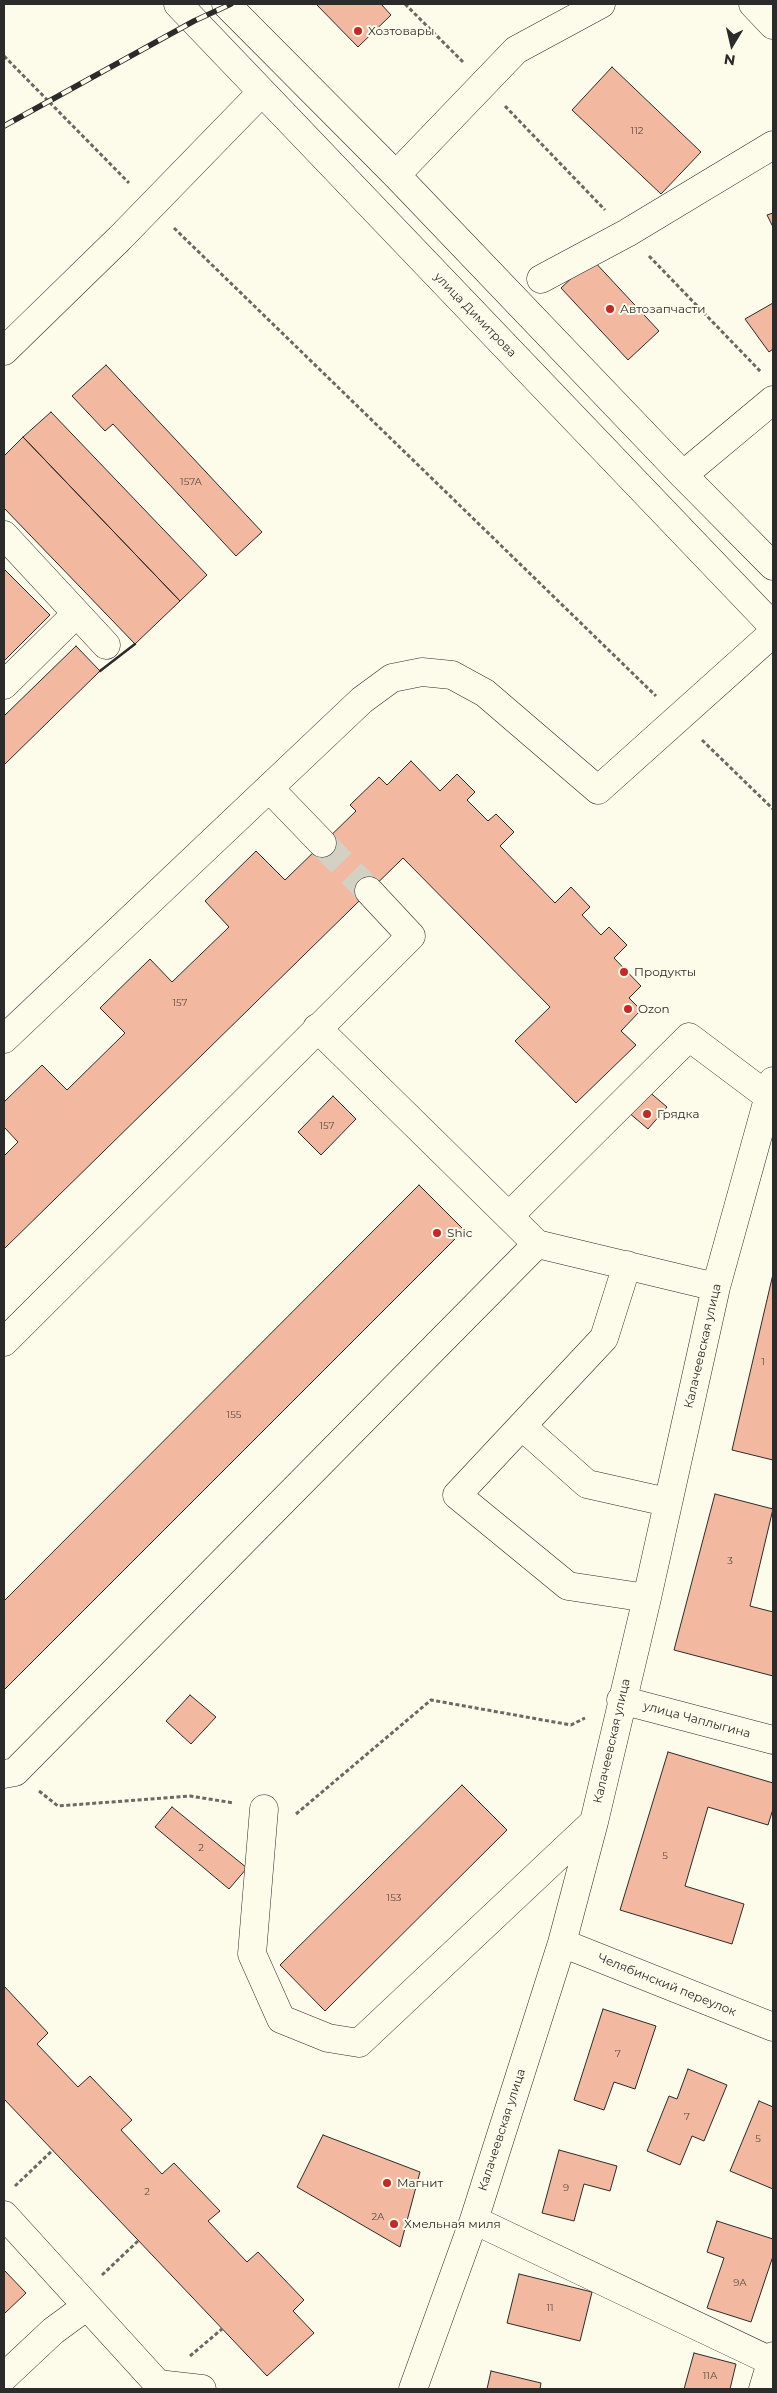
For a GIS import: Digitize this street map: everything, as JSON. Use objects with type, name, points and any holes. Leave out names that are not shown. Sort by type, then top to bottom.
[{"type":"street","name":"улица Димитрова","points":[[178,4],[773,626]]},
{"type":"street","points":[[226,4],[396,175],[682,475],[773,566]]},
{"type":"street","points":[[396,175],[516,50],[601,4]]},
{"type":"street","points":[[753,4],[773,25]]},
{"type":"street","points":[[4,351],[262,93]]},
{"type":"street","points":[[541,279],[627,233],[773,145]]},
{"type":"street","points":[[682,475],[770,389]]},
{"type":"street","points":[[4,535],[106,645]]},
{"type":"street","points":[[4,685],[76,614]]},
{"type":"street","points":[[4,1039],[362,700],[392,678],[422,672],[452,675],[485,693],[598,790],[773,633]]},
{"type":"street","points":[[270,788],[322,843]]},
{"type":"street","points":[[4,1342],[411,936],[369,891]]},
{"type":"street","points":[[317,1028],[537,1244],[716,1287]]},
{"type":"street","points":[[509,1216],[688,1037],[771,1089]]},
{"type":"street","name":"Калачеевская улица","points":[[413,2389],[474,2220],[562,1943],[594,1822],[621,1700],[647,1598],[716,1287],[771,1089]]},
{"type":"street","points":[[9,1773],[537,1244]]},
{"type":"street","points":[[626,1265],[604,1338],[523,1427],[457,1494],[568,1586],[647,1598]]},
{"type":"street","points":[[523,1427],[587,1484],[667,1502]]},
{"type":"street","name":"улица Чаплыгина","points":[[621,1700],[773,1740]]},
{"type":"street","points":[[264,1808],[252,1954],[281,2019],[328,2038],[359,2043],[594,1822]]},
{"type":"street","name":"Челябинский переулок","points":[[562,1943],[773,2027]]},
{"type":"street","points":[[7,2203],[83,2302],[158,2384],[202,2389]]},
{"type":"street","points":[[474,2220],[773,2360],[763,2389]]},
{"type":"street","points":[[4,2377],[83,2302]]},
{"type":"path","points":[[405,4],[627,233],[770,389]]},
{"type":"path","points":[[4,56],[151,206],[773,809]]},
{"type":"path","points":[[9,1773],[58,1806],[190,1796],[297,1814],[432,1700],[571,1725],[621,1700]]},
{"type":"path","points":[[7,2203],[53,2150]]},
{"type":"path","points":[[83,2302],[138,2241]]},
{"type":"building","name":"Хозтовары","points":[[316,4],[381,4],[391,15],[358,47]]},
{"type":"building","points":[[612,67],[701,152],[661,194],[572,110]]},
{"type":"building","points":[[773,213],[773,227],[767,215]]},
{"type":"building","name":"Автозапчасти","points":[[592,259],[659,331],[628,360],[561,288]]},
{"type":"building","points":[[773,303],[773,349],[769,352],[745,319]]},
{"type":"building","points":[[106,365],[262,532],[236,556],[113,424],[105,431],[72,396]]},
{"type":"building","points":[[51,412],[207,575],[180,601],[23,437]]},
{"type":"building","points":[[23,437],[180,601],[135,644],[4,508],[4,456]]},
{"type":"building","points":[[4,569],[50,615],[4,661]]},
{"type":"building","points":[[76,646],[100,671],[4,765],[4,716]]},
{"type":"building","points":[[411,761],[440,791],[457,774],[475,792],[467,800],[488,821],[496,814],[514,832],[500,846],[555,903],[571,887],[590,907],[582,915],[601,935],[609,927],[627,945],[614,958],[641,986],[629,998],[641,1010],[621,1031],[636,1045],[576,1103],[515,1041],[550,1007],[403,858],[4,1249],[4,1156],[18,1142],[4,1127],[4,1102],[42,1065],[67,1090],[125,1033],[100,1008],[150,959],[172,982],[229,927],[205,901],[256,851],[285,880],[356,811],[350,805],[379,777],[387,785]]},
{"type":"building","points":[[647,1090],[667,1107],[648,1129],[628,1112]]},
{"type":"building","points":[[333,1096],[356,1119],[321,1155],[298,1132]]},
{"type":"building","points":[[419,1185],[464,1230],[4,1690],[4,1601]]},
{"type":"building","points":[[773,1274],[773,1460],[732,1450]]},
{"type":"building","points":[[715,1494],[773,1509],[750,1606],[773,1612],[773,1676],[674,1650]]},
{"type":"building","points":[[190,1695],[216,1717],[191,1744],[166,1721]]},
{"type":"building","points":[[668,1752],[773,1783],[773,1809],[768,1825],[708,1807],[685,1886],[744,1904],[732,1944],[620,1910]]},
{"type":"building","points":[[462,1785],[507,1830],[325,2011],[280,1965]]},
{"type":"building","points":[[172,1807],[247,1868],[229,1889],[155,1827]]},
{"type":"building","points":[[4,1986],[48,2033],[37,2044],[78,2087],[90,2076],[132,2120],[121,2130],[162,2174],[174,2163],[220,2211],[208,2221],[247,2262],[258,2252],[304,2300],[293,2311],[314,2333],[267,2376],[4,2099]]},
{"type":"building","points":[[603,2009],[656,2026],[635,2089],[614,2082],[604,2110],[574,2100]]},
{"type":"building","points":[[688,2069],[727,2085],[704,2141],[692,2136],[680,2165],[647,2151],[669,2096],[677,2099]]},
{"type":"building","points":[[759,2101],[773,2107],[773,2189],[730,2171]]},
{"type":"building","points":[[323,2135],[420,2172],[400,2247],[297,2187]]},
{"type":"building","points":[[559,2150],[617,2166],[610,2191],[584,2184],[574,2221],[542,2213]]},
{"type":"building","points":[[717,2221],[773,2239],[773,2256],[751,2322],[707,2308],[724,2258],[707,2252]]},
{"type":"building","points":[[4,2270],[26,2293],[4,2314]]},
{"type":"building","points":[[519,2274],[592,2292],[580,2341],[507,2323]]},
{"type":"building","points":[[694,2353],[736,2364],[730,2389],[684,2389]]},
{"type":"building","points":[[491,2371],[541,2383],[540,2389],[487,2389]]},
{"type":"tunnel","points":[[322,843],[369,891]]},
{"type":"railway","points":[[4,126],[194,21],[231,4]]},
{"type":"wall","points":[[100,671],[135,644]]},
{"type":"place","name":"Хозтовары","points":[[358,31]]},
{"type":"place","name":"Автозапчасти","points":[[610,309]]},
{"type":"place","name":"Продукты","points":[[624,972]]},
{"type":"place","name":"Ozon","points":[[628,1009]]},
{"type":"place","name":"Грядка","points":[[647,1114]]},
{"type":"place","name":"Shic","points":[[437,1233]]},
{"type":"place","name":"Магнит","points":[[387,2183]]},
{"type":"place","name":"Хмельная миля","points":[[394,2224]]}]
